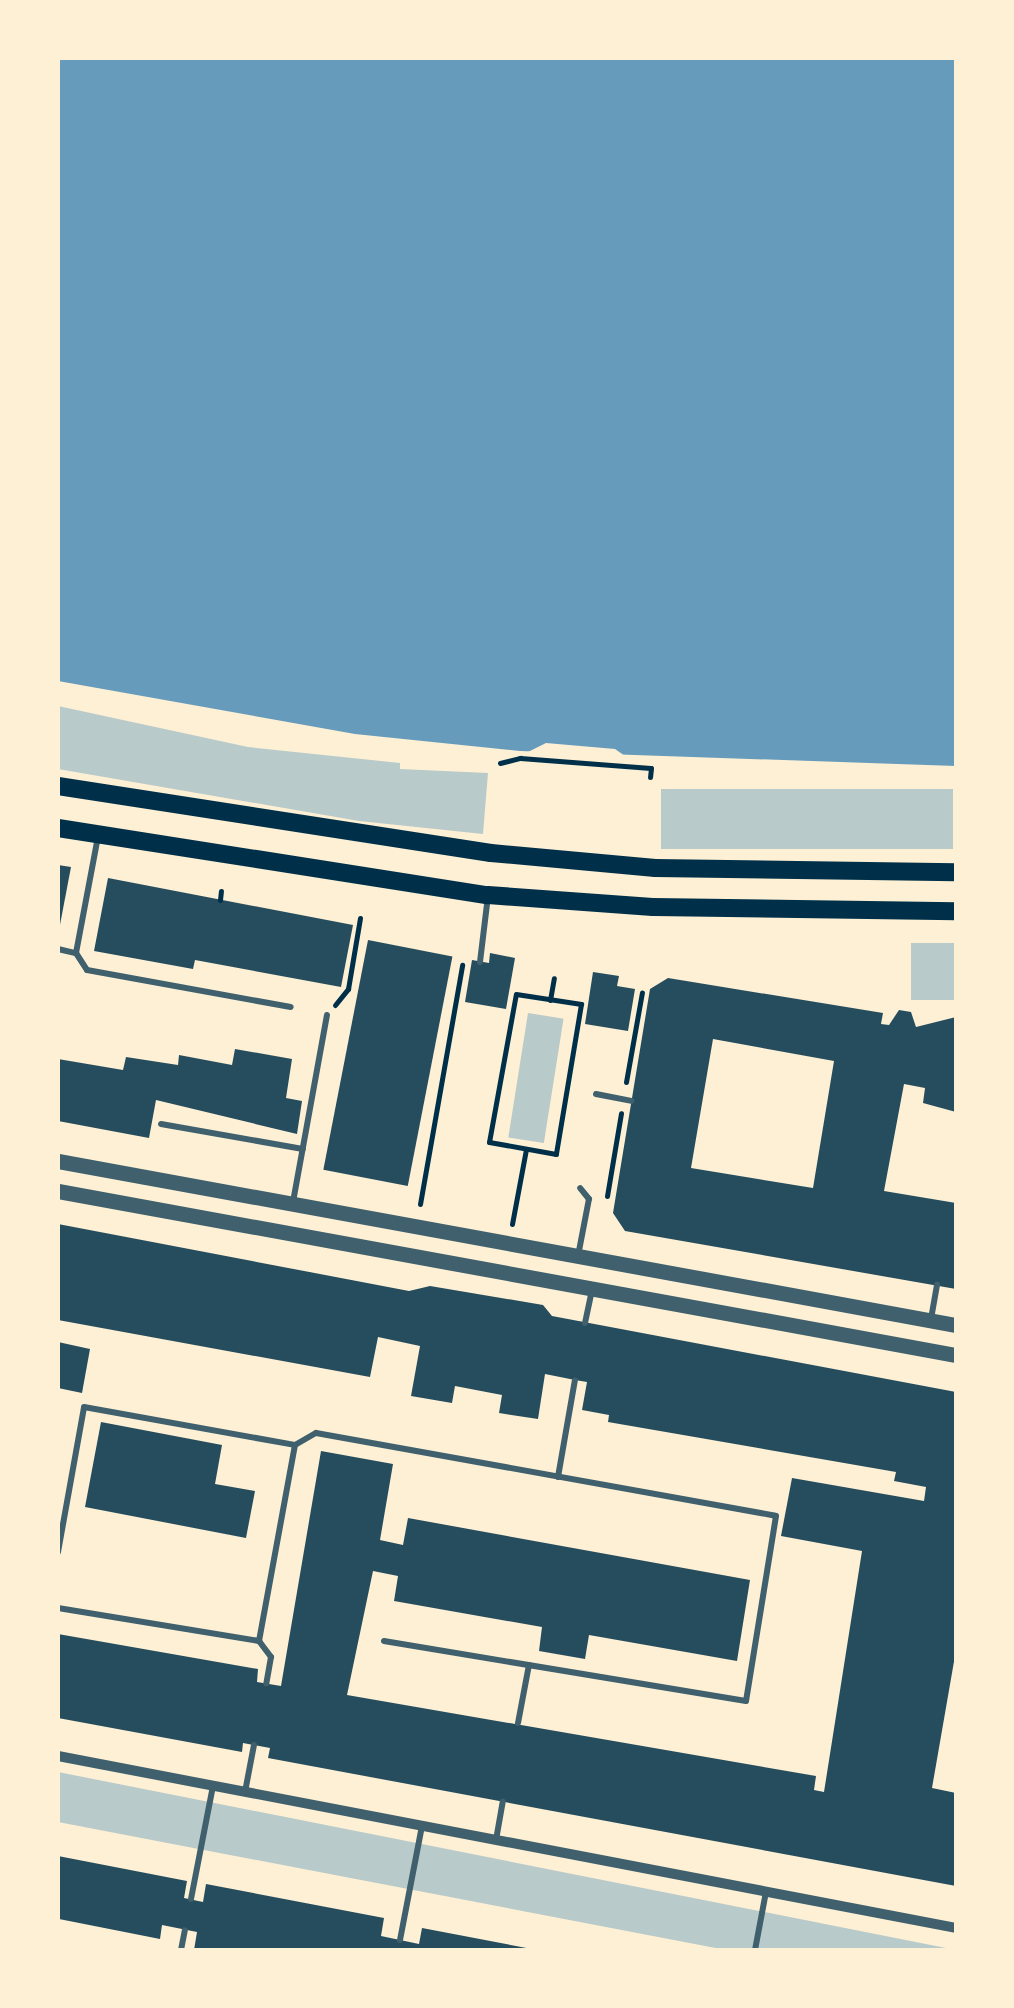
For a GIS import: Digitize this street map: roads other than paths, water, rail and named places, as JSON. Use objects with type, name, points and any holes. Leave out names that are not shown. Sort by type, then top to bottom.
[{"type":"main road","points":[[58,786],[491,854],[655,868],[956,872]]},
{"type":"main road","points":[[58,828],[488,895],[653,907],[956,912]]},
{"type":"street","points":[[58,1160],[956,1326]]},
{"type":"street","points":[[58,1191],[956,1356]]},
{"type":"street","points":[[58,1756],[956,1928]]},
{"type":"lane","points":[[98,835],[76,953],[86,970],[292,1007]]},
{"type":"lane","points":[[480,962],[488,895]]},
{"type":"lane","points":[[58,949],[76,953]]},
{"type":"lane","points":[[292,1204],[327,1015]]},
{"type":"lane","points":[[596,1094],[627,1100]]},
{"type":"lane","points":[[161,1124],[302,1149]]},
{"type":"lane","points":[[578,1256],[589,1199],[580,1188]]},
{"type":"lane","points":[[931,1320],[937,1285]]},
{"type":"lane","points":[[586,1323],[592,1288]]},
{"type":"lane","points":[[558,1477],[576,1380]]},
{"type":"lane","points":[[58,1552],[84,1407],[295,1445],[316,1433],[776,1516],[746,1701],[384,1641]]},
{"type":"lane","points":[[266,1684],[270,1657],[259,1640],[295,1445]]},
{"type":"lane","points":[[58,1608],[259,1640]]},
{"type":"lane","points":[[518,1723],[528,1665]]},
{"type":"lane","points":[[245,1792],[254,1745]]},
{"type":"lane","points":[[191,1900],[213,1786]]},
{"type":"lane","points":[[496,1840],[503,1802]]},
{"type":"lane","points":[[400,1940],[422,1826]]},
{"type":"lane","points":[[755,1950],[766,1892]]},
{"type":"lane","points":[[181,1950],[185,1930]]},
{"type":"water","points":[[58,58],[956,58],[956,766],[520,751],[355,734],[58,681]]}]
